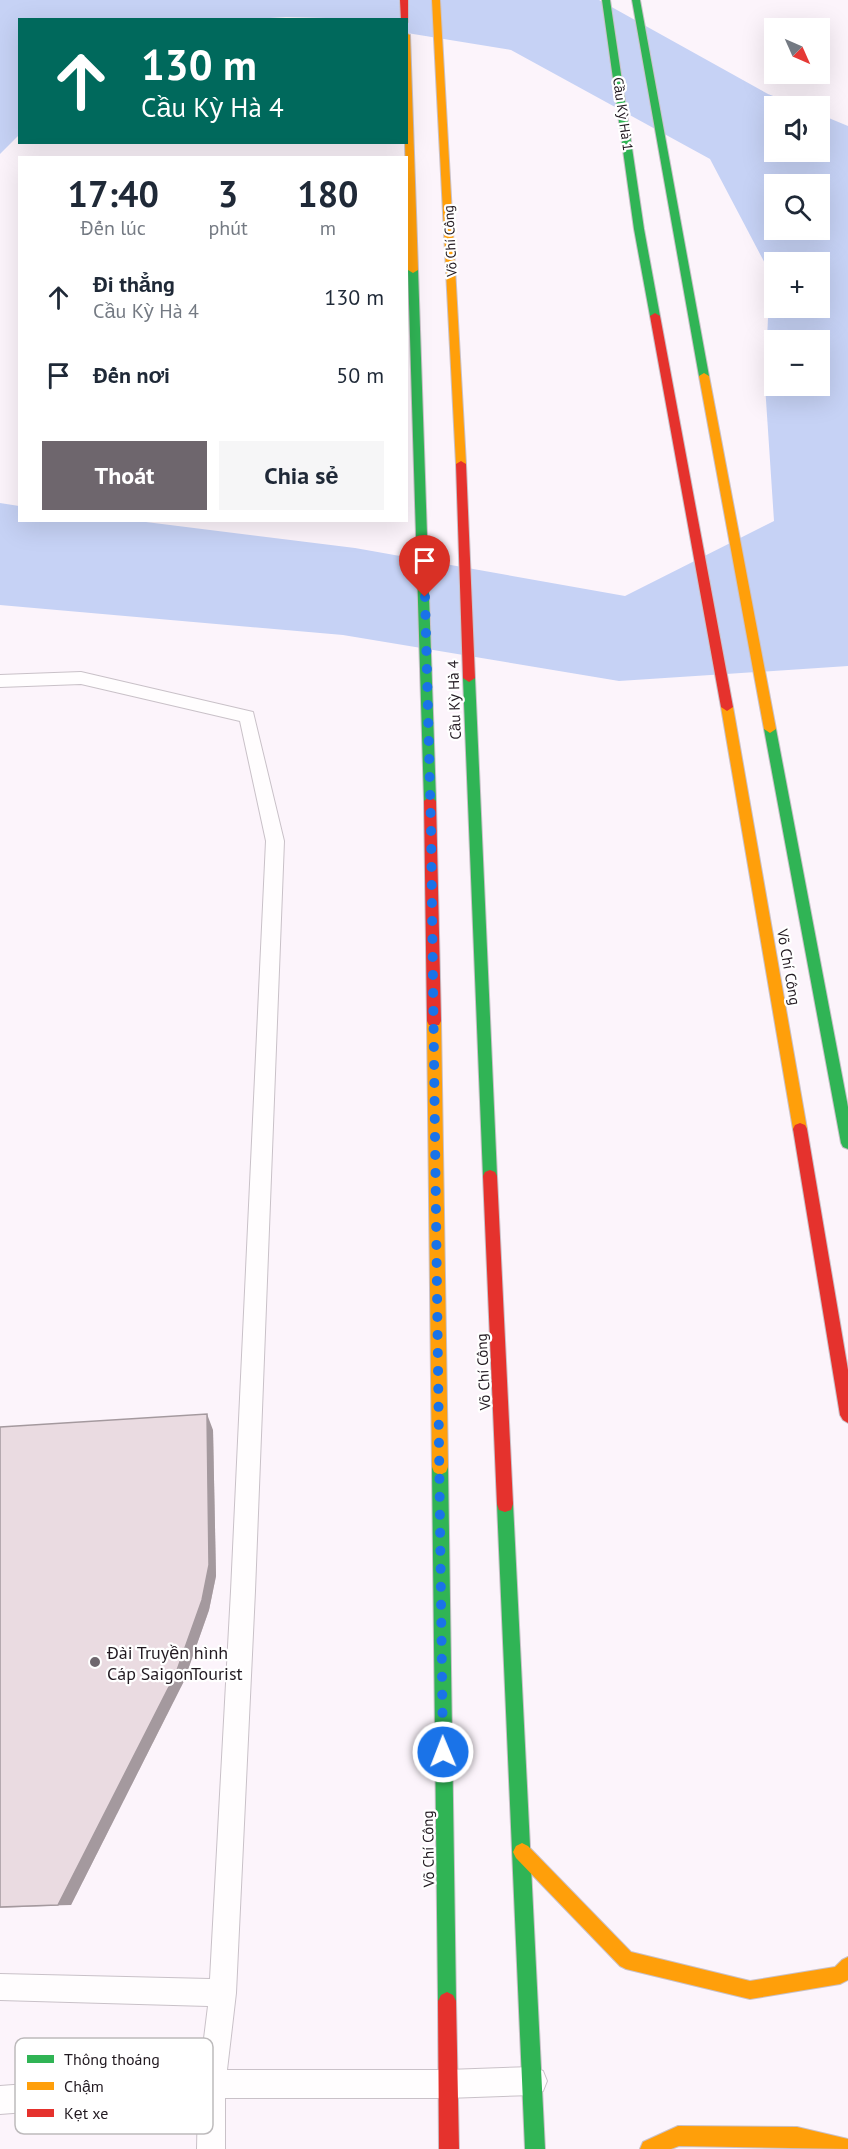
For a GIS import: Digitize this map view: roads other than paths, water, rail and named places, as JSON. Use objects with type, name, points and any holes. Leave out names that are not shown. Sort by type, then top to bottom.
[{"type":"main road","points":[[404,0],[405,18]]},
{"type":"main road","name":"Võ Chí Công","points":[[436,0],[459,411]]},
{"type":"main road","name":"Cầu Kỳ Hà 1","points":[[606,0],[639,229],[726,702]]},
{"type":"main road","name":"Võ Chí Công","points":[[636,0],[675,224],[848,1143]]},
{"type":"main road","name":"Cầu Kỳ Hà 4","points":[[408,66],[431,828]]},
{"type":"main road","name":"Cầu Kỳ Hà 4","points":[[459,411],[481,988]]},
{"type":"main road","name":"Võ Chí Công","points":[[726,702],[848,1415]]},
{"type":"main road","name":"Võ Chí Công","points":[[431,828],[449,2149]]},
{"type":"main road","name":"Võ Chí Công","points":[[481,988],[533,2081],[534,2149]]},
{"type":"main road","points":[[522,1852],[626,1960],[750,1990],[840,1975],[848,1966]]},
{"type":"main road","points":[[650,2149],[678,2136],[797,2138],[848,2149]]},
{"type":"lane","points":[[0,681],[81,678],[247,716],[275,841],[243,1591],[223,1993],[213,2084],[447,2084],[533,2081]]},
{"type":"lane","points":[[0,1987],[223,1993]]},
{"type":"lane","points":[[0,2100],[15,2099]]},
{"type":"lane","points":[[211,2134],[211,2149]]},
{"type":"water","points":[[0,0],[599,0],[773,96],[764,96],[764,162],[830,162],[830,119],[848,126],[848,666],[619,681],[343,635],[0,605],[0,503],[18,506],[18,522],[146,522],[355,548],[625,596],[774,521],[766,396],[830,396],[830,330],[767,330],[768,318],[830,318],[830,252],[764,252],[764,262],[710,159],[511,50],[408,33],[408,18],[18,18],[18,136],[0,154]]},
{"type":"place","name":"Đài Truyền hình Cáp SaigonTourist","points":[[95,1662]]}]
